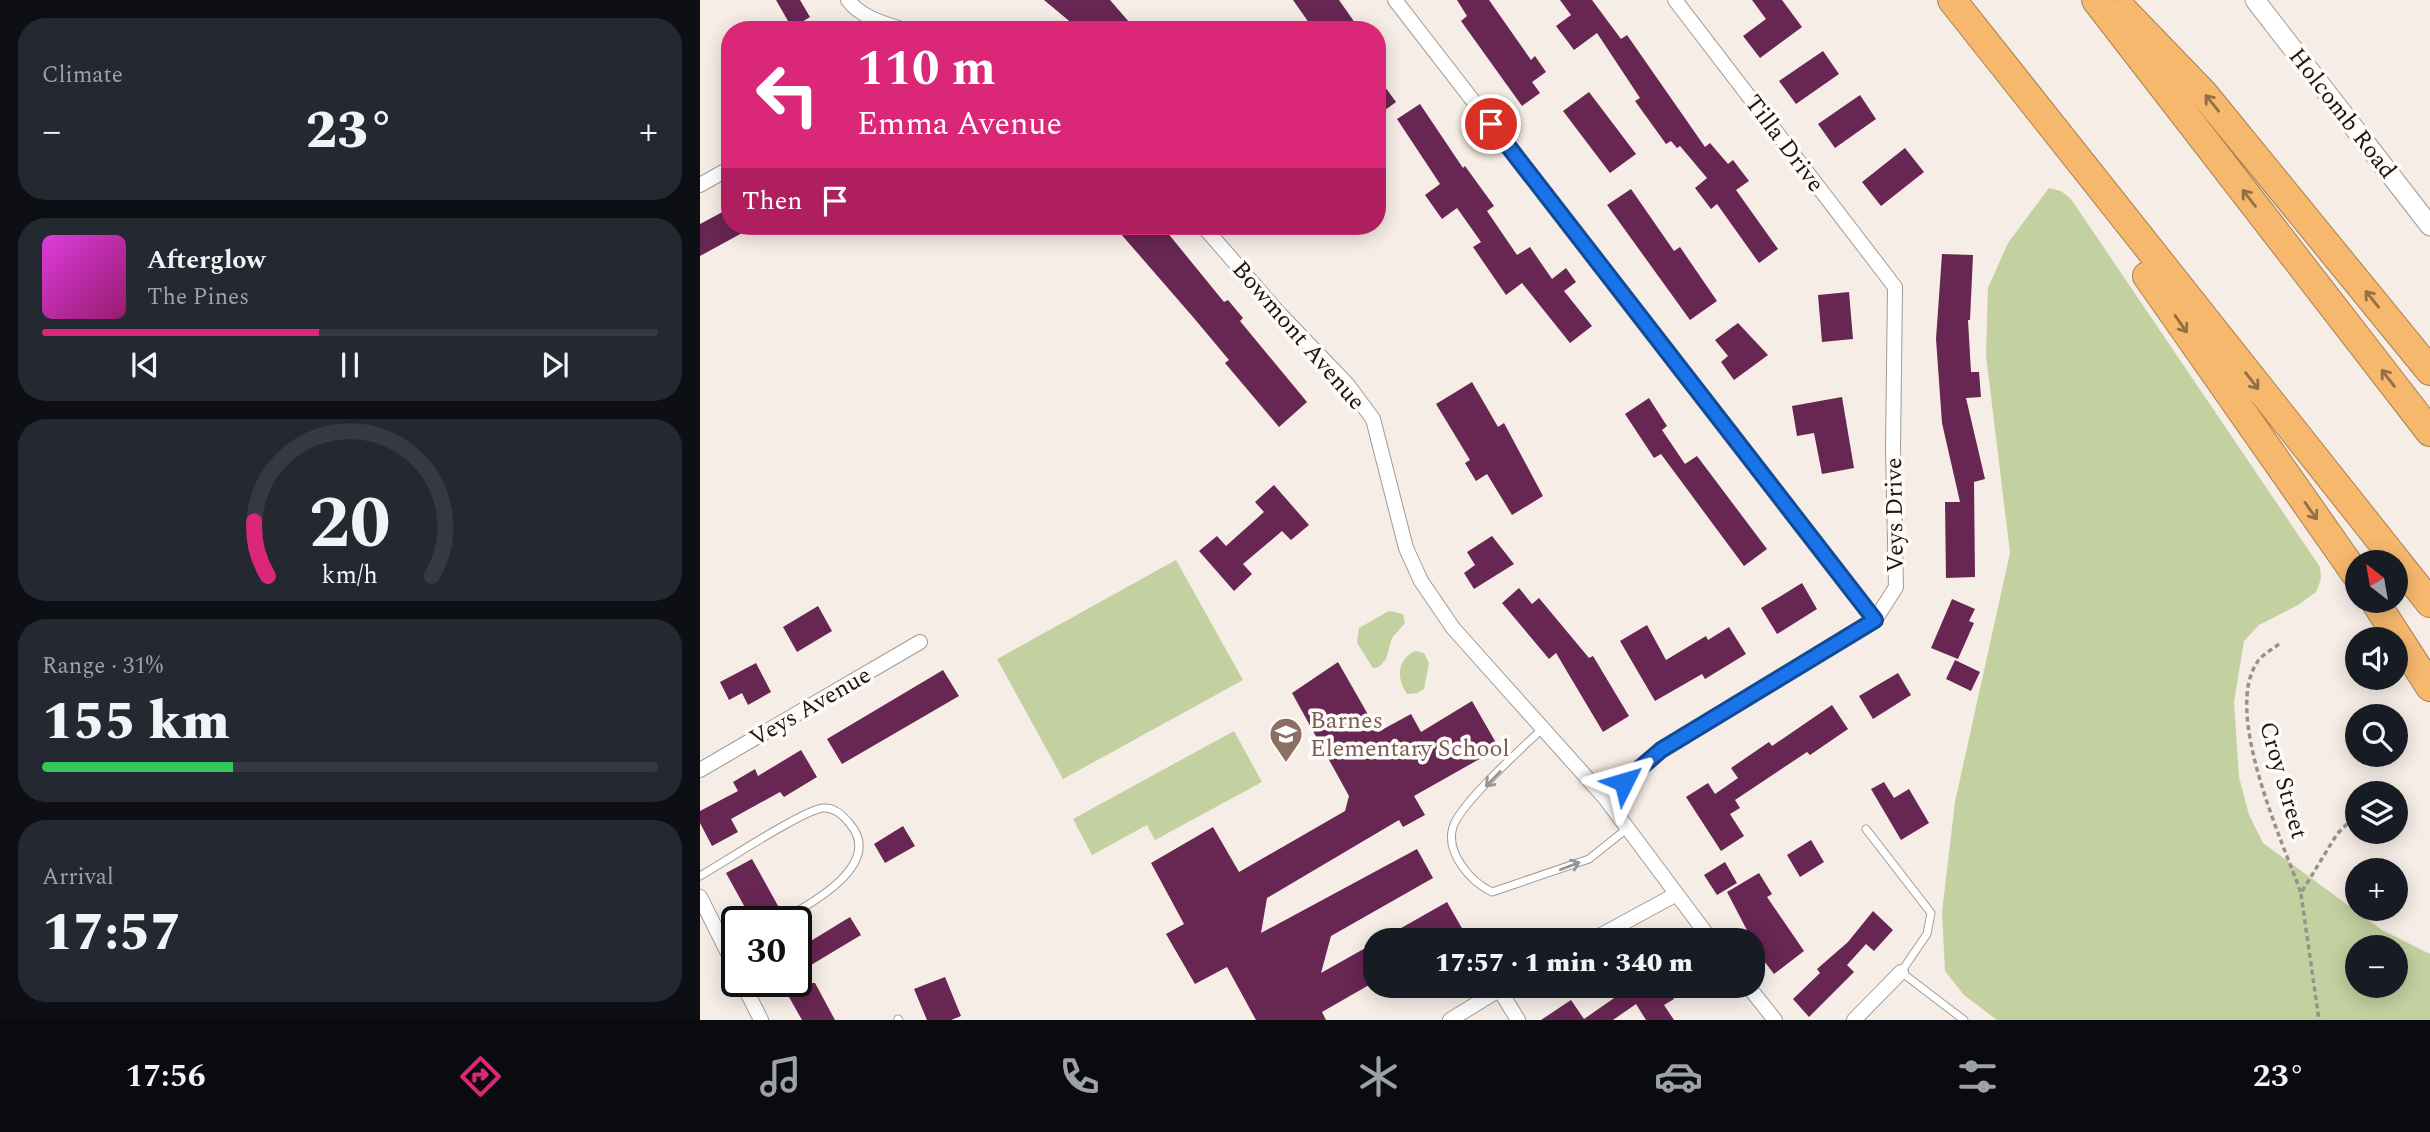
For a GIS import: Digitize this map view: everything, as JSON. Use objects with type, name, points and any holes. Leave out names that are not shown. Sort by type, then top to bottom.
[{"type":"highway","points":[[1952,0],[2430,603]]},
{"type":"highway","points":[[2096,0],[2430,432]]},
{"type":"highway","points":[[2114,0],[2204,93],[2430,371]]},
{"type":"highway","points":[[2004,66],[2345,559]]},
{"type":"highway","points":[[2382,613],[2430,687]]},
{"type":"street","points":[[848,0],[878,21]]},
{"type":"street","points":[[1395,0],[1875,620]]},
{"type":"street","name":"Tilla Drive","points":[[1675,0],[1895,287]]},
{"type":"street","name":"Holcomb Road","points":[[2255,0],[2430,226]]},
{"type":"street","points":[[700,185],[721,172]]},
{"type":"street","name":"Bowmont Avenue","points":[[1211,235],[1348,384],[1373,419],[1406,548],[1421,581],[1453,628],[1541,730],[1605,798]]},
{"type":"street","name":"Veys Drive","points":[[1605,798],[1661,750],[1875,620],[1896,587],[1893,449],[1895,287]]},
{"type":"street","name":"Veys Avenue","points":[[700,770],[920,642]]},
{"type":"street","points":[[1605,798],[1701,928]]},
{"type":"street","points":[[1614,928],[1675,895]]},
{"type":"street","points":[[700,897],[721,929]]},
{"type":"street","points":[[1854,1020],[1901,972]]},
{"type":"street","points":[[750,997],[761,1020]]},
{"type":"street","points":[[1450,1020],[1485,998]]},
{"type":"street","points":[[1508,998],[1518,1020]]},
{"type":"street","points":[[1757,998],[1775,1020]]},
{"type":"lane","points":[[1541,730],[1468,805],[1453,826],[1452,845],[1475,884],[1492,892],[1540,877],[1589,859],[1631,830]]},
{"type":"lane","points":[[700,876],[806,814],[826,808],[835,811],[852,826],[859,841],[856,862],[833,887],[803,906]]},
{"type":"lane","points":[[1866,829],[1931,913],[1927,934],[1901,972],[1964,1020]]},
{"type":"path","name":"Croy Street","points":[[2279,644],[2258,661],[2246,696],[2247,729],[2262,785],[2301,893],[2319,1020]]},
{"type":"path","name":"Croy Street","points":[[2301,893],[2337,834],[2345,826]]},
{"type":"green space","points":[[2049,188],[2061,191],[2071,199],[2320,567],[2321,579],[2316,592],[2298,605],[2259,625],[2244,641],[2234,702],[2239,777],[2249,815],[2263,843],[2345,903],[2345,921],[2370,921],[2392,935],[2345,935],[2345,998],[2408,998],[2408,943],[2430,954],[2430,1020],[1997,1020],[1964,995],[1945,971],[1942,912],[1955,802],[2010,553],[1986,355],[1988,288],[2008,243]]},
{"type":"green space","points":[[1176,560],[1243,680],[1063,779],[997,659]]},
{"type":"green space","points":[[1389,611],[1403,614],[1405,623],[1392,638],[1386,659],[1379,667],[1373,668],[1357,643],[1359,628]]},
{"type":"green space","points":[[1415,651],[1424,653],[1429,663],[1424,689],[1407,694],[1401,682],[1400,670],[1405,659]]},
{"type":"green space","points":[[1234,731],[1262,782],[1155,840],[1147,825],[1092,855],[1073,819]]},
{"type":"building","points":[[776,0],[800,0],[810,17],[803,21],[788,21]]},
{"type":"building","points":[[1044,0],[1110,0],[1128,21],[1069,21]]},
{"type":"building","points":[[1293,0],[1339,0],[1354,21],[1308,21]]},
{"type":"building","points":[[1457,0],[1489,0],[1531,60],[1535,56],[1546,72],[1532,82],[1540,93],[1522,106],[1461,21],[1467,16]]},
{"type":"building","points":[[1560,0],[1592,0],[1621,39],[1627,35],[1705,147],[1710,143],[1728,164],[1733,160],[1749,181],[1736,190],[1778,249],[1759,263],[1717,204],[1711,209],[1695,188],[1707,178],[1680,146],[1677,148],[1671,141],[1666,144],[1635,101],[1640,98],[1597,33],[1574,50],[1556,26],[1571,15]]},
{"type":"building","points":[[1752,0],[1782,0],[1802,27],[1760,58],[1743,36],[1766,19]]},
{"type":"building","points":[[1823,51],[1839,74],[1796,104],[1779,81]]},
{"type":"building","points":[[1386,88],[1396,102],[1386,109]]},
{"type":"building","points":[[1589,92],[1636,154],[1610,173],[1563,111]]},
{"type":"building","points":[[1860,95],[1876,119],[1835,148],[1818,124]]},
{"type":"building","points":[[1420,104],[1463,168],[1465,166],[1494,206],[1487,211],[1517,255],[1530,247],[1552,279],[1566,268],[1576,282],[1564,291],[1592,326],[1570,343],[1522,283],[1506,295],[1473,247],[1481,242],[1457,208],[1442,219],[1425,195],[1440,184],[1397,119]]},
{"type":"building","points":[[1905,148],[1924,172],[1881,206],[1862,182]]},
{"type":"building","points":[[1631,189],[1674,251],[1680,247],[1717,301],[1690,320],[1607,205]]},
{"type":"building","points":[[721,213],[721,235],[738,235],[700,256],[700,224]]},
{"type":"building","points":[[1122,235],[1169,235],[1224,302],[1228,300],[1243,318],[1240,321],[1307,402],[1279,427],[1225,363],[1229,360]]},
{"type":"building","points":[[1942,254],[1973,255],[1968,320],[1971,372],[1979,372],[1981,397],[1966,398],[1985,479],[1974,482],[1975,577],[1946,578],[1945,502],[1960,502],[1942,423],[1936,339]]},
{"type":"building","points":[[1849,292],[1853,339],[1822,342],[1818,295]]},
{"type":"building","points":[[1738,323],[1768,355],[1734,380],[1721,362],[1728,356],[1715,340]]},
{"type":"building","points":[[1472,382],[1498,427],[1504,423],[1543,496],[1512,515],[1487,474],[1476,481],[1465,463],[1470,460],[1436,404]]},
{"type":"building","points":[[1842,397],[1854,468],[1822,474],[1814,433],[1797,436],[1792,406]]},
{"type":"building","points":[[1649,398],[1667,426],[1662,430],[1685,464],[1697,456],[1767,549],[1744,566],[1661,454],[1654,458],[1625,414]]},
{"type":"building","points":[[1274,485],[1309,525],[1291,540],[1282,531],[1243,564],[1252,574],[1234,591],[1199,551],[1217,536],[1226,546],[1264,512],[1255,502]]},
{"type":"building","points":[[1492,536],[1514,564],[1474,589],[1464,573],[1475,565],[1467,552]]},
{"type":"building","points":[[1802,583],[1817,609],[1777,634],[1761,608]]},
{"type":"building","points":[[1519,588],[1532,604],[1539,598],[1589,658],[1593,656],[1629,716],[1603,732],[1556,653],[1549,659],[1502,603]]},
{"type":"building","points":[[1952,599],[1975,609],[1969,621],[1974,623],[1958,659],[1931,648]]},
{"type":"building","points":[[818,606],[832,631],[797,652],[783,627]]},
{"type":"building","points":[[1647,625],[1666,660],[1706,636],[1708,640],[1729,627],[1746,654],[1705,679],[1702,674],[1655,701],[1620,641]]},
{"type":"building","points":[[1955,660],[1980,672],[1971,691],[1946,679]]},
{"type":"building","points":[[1338,662],[1378,732],[1411,714],[1421,732],[1472,701],[1499,748],[1414,796],[1425,815],[1403,827],[1399,820],[1267,898],[1261,933],[1417,849],[1433,878],[1331,936],[1321,973],[1363,949],[1363,988],[1322,1012],[1326,1020],[1256,1020],[1227,967],[1195,984],[1166,934],[1184,924],[1151,863],[1213,827],[1239,872],[1345,811],[1349,796],[1292,693]]},
{"type":"building","points":[[756,663],[771,692],[748,705],[742,693],[729,700],[720,682]]},
{"type":"building","points":[[943,670],[959,696],[842,764],[827,739]]},
{"type":"building","points":[[1898,673],[1911,695],[1873,719],[1859,696]]},
{"type":"building","points":[[1832,705],[1848,729],[1810,755],[1807,752],[1735,800],[1740,808],[1730,814],[1744,836],[1721,851],[1686,797],[1708,783],[1715,794],[1738,778],[1731,768],[1769,742],[1772,746]]},
{"type":"building","points":[[801,750],[817,777],[784,797],[780,792],[731,819],[738,832],[712,846],[700,823],[700,811],[738,791],[733,782],[755,769],[758,776]]},
{"type":"building","points":[[1884,782],[1894,798],[1909,789],[1929,823],[1901,840],[1871,789]]},
{"type":"building","points":[[903,826],[915,846],[885,863],[874,844]]},
{"type":"building","points":[[1811,840],[1824,862],[1800,877],[1787,855]]},
{"type":"building","points":[[752,859],[778,906],[744,906],[726,873]]},
{"type":"building","points":[[1725,862],[1737,883],[1717,895],[1704,875]]},
{"type":"building","points":[[1759,873],[1772,894],[1767,897],[1804,951],[1774,974],[1765,962],[1765,928],[1746,928],[1727,892]]},
{"type":"building","points":[[1447,902],[1462,928],[1401,928]]},
{"type":"building","points":[[1873,911],[1893,930],[1874,951],[1866,944],[1847,965],[1854,972],[1809,1017],[1793,999],[1820,973],[1817,969],[1848,942]]},
{"type":"building","points":[[850,917],[861,935],[812,964],[812,940]]},
{"type":"building","points":[[945,977],[961,1016],[951,1020],[927,1020],[914,989]]},
{"type":"building","points":[[812,983],[815,983],[835,1020],[802,1020],[789,997],[812,997]]},
{"type":"building","points":[[1614,998],[1674,999],[1664,1005],[1674,1020],[1646,1020],[1636,1004],[1613,1020],[1541,1020],[1571,1000],[1584,1019]]},
{"type":"place","name":"Barnes Elementary School","points":[[1286,764]]},
{"type":"route","points":[[1491,124],[1875,620],[1661,750],[1624,782]]}]
